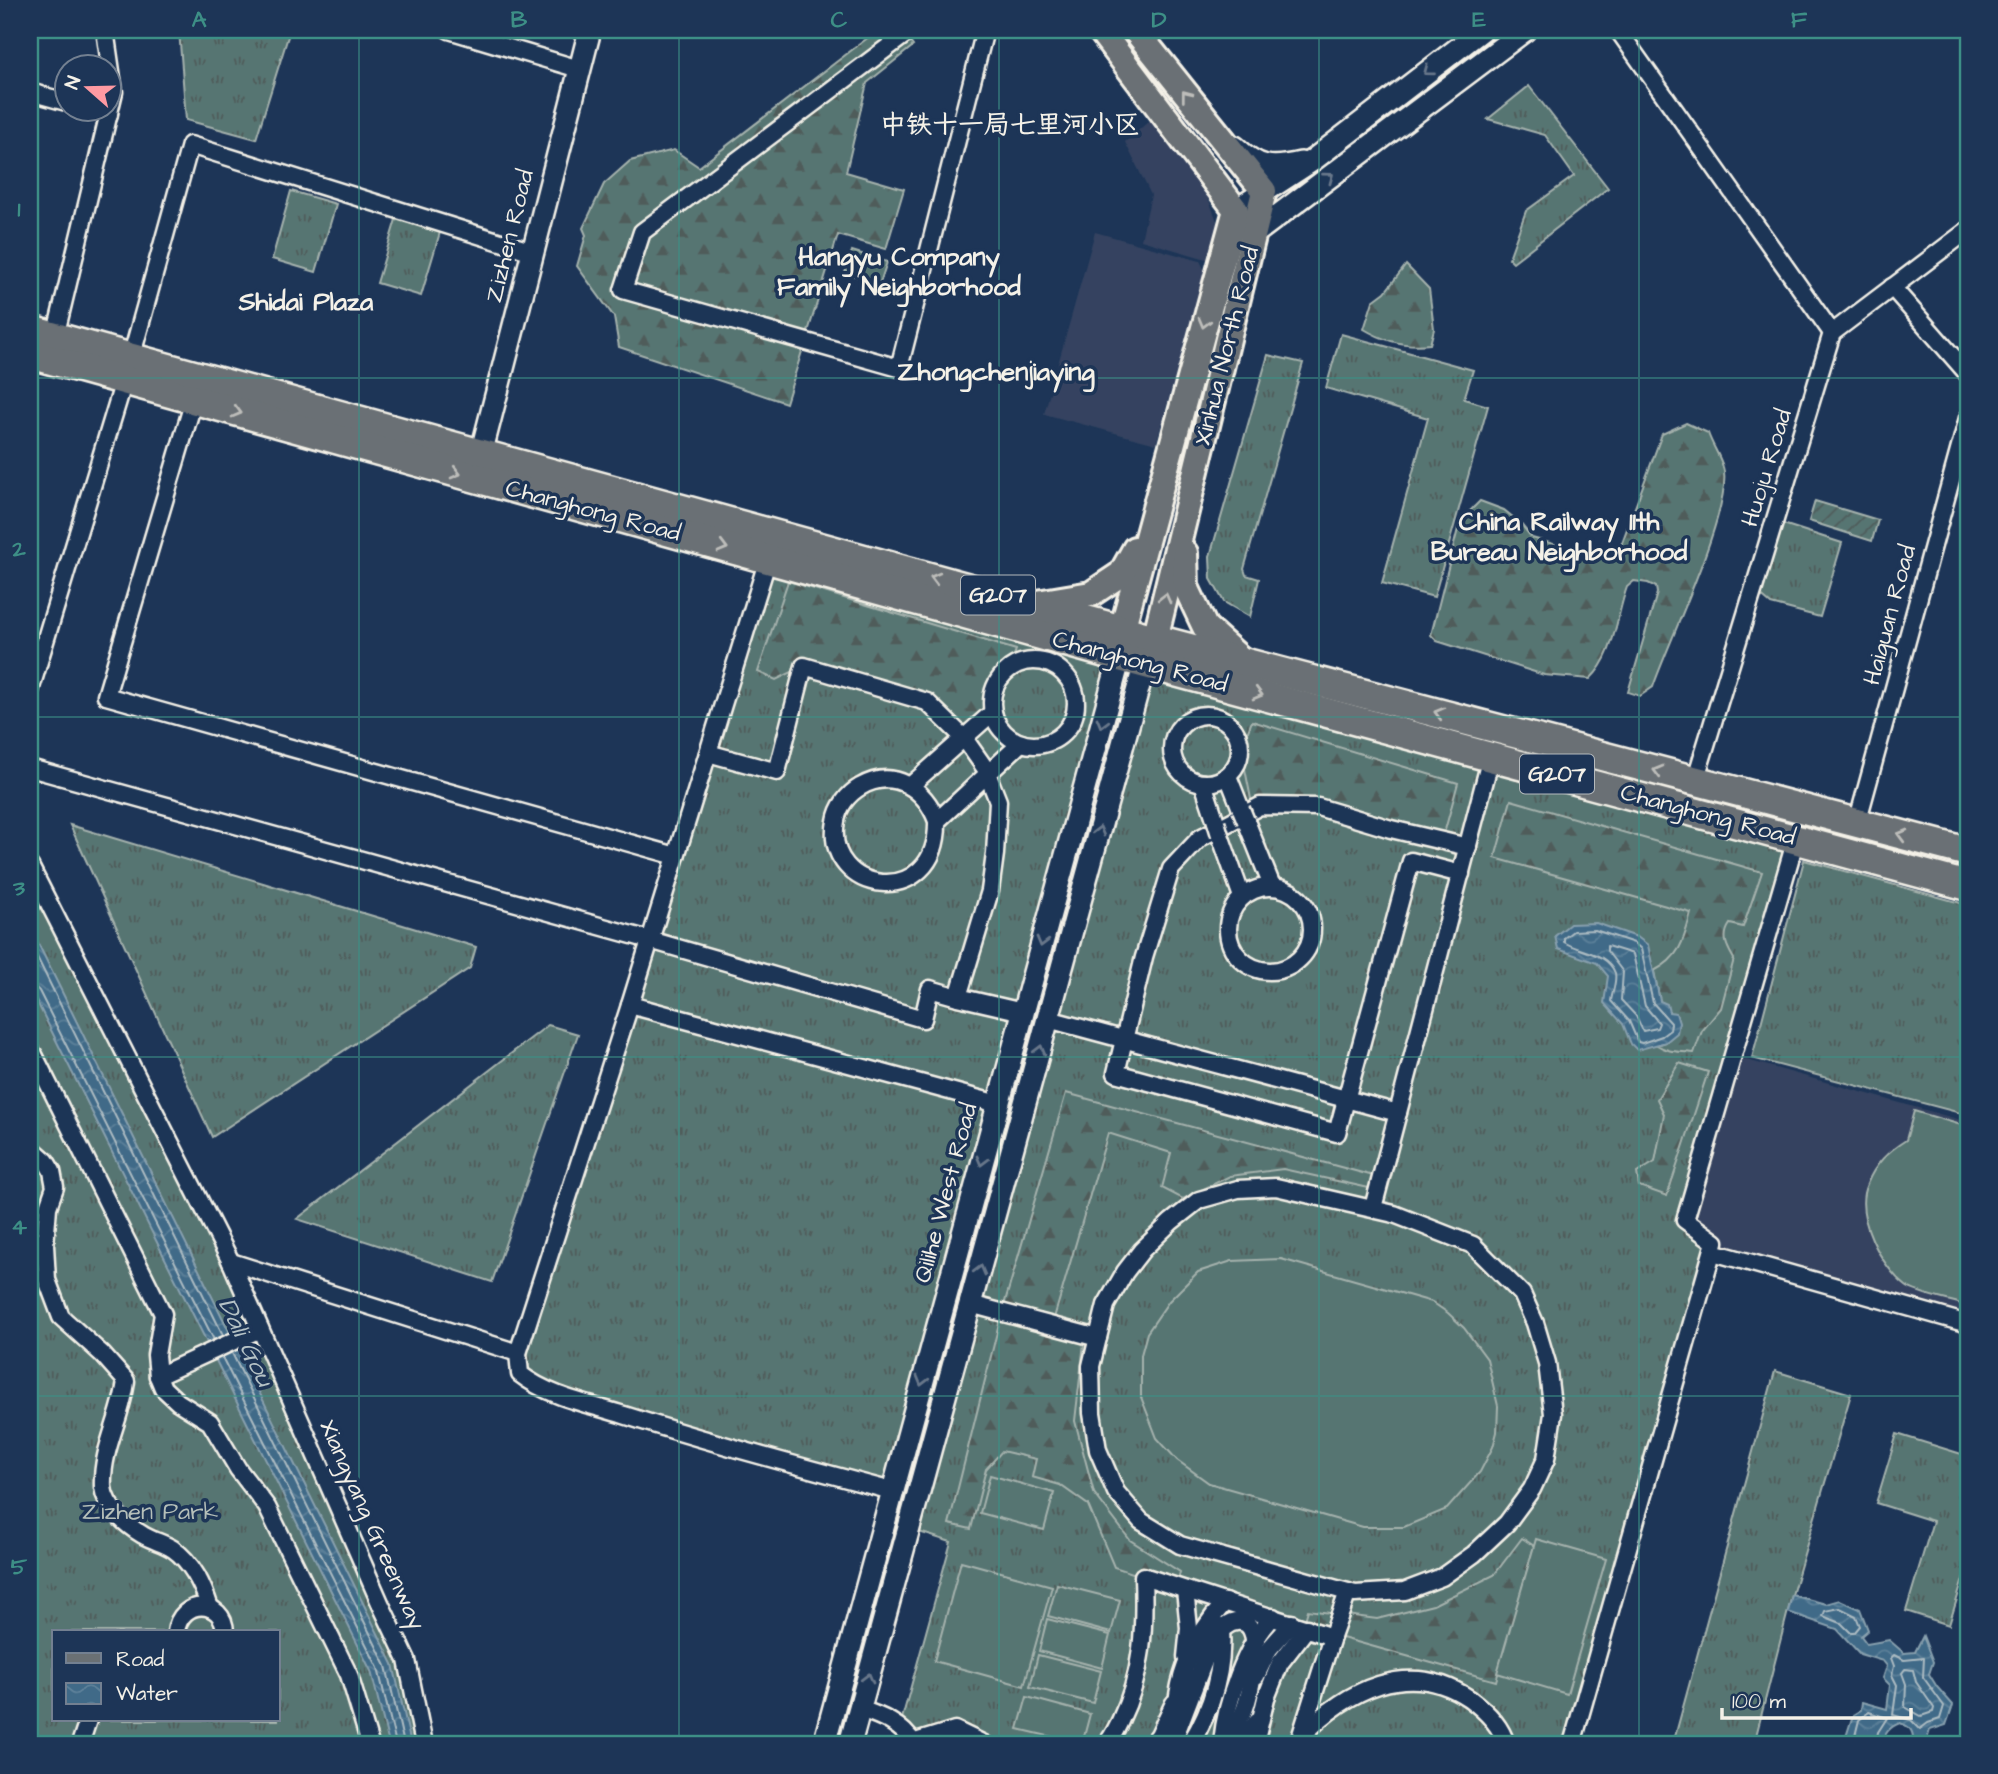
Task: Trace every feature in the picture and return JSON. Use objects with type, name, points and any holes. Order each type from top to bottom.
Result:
[{"type":"highway","name":"Changhong Road","points":[[42,333],[194,400],[768,559],[1136,647],[1491,757],[1968,886]]},
{"type":"highway","name":"Changhong Road","points":[[30,354],[127,369],[481,454],[1031,604],[1136,647],[1245,663],[1968,852]]},
{"type":"main road","points":[[1100,30],[1236,209]]},
{"type":"main road","points":[[1135,30],[1264,191],[1255,233]]},
{"type":"main road","points":[[1209,174],[1225,211],[1216,277]]},
{"type":"main road","name":"Xinhua North Road","points":[[1136,647],[1152,517],[1236,209]]},
{"type":"main road","name":"Xinhua North Road","points":[[1136,647],[1183,526],[1255,233]]},
{"type":"main road","points":[[1031,604],[1091,594],[1121,574],[1152,517]]},
{"type":"main road","points":[[1183,526],[1186,587],[1205,627],[1245,663]]},
{"type":"street","points":[[105,30],[108,52]]},
{"type":"street","points":[[449,30],[579,69]]},
{"type":"street","name":"Zizhen Road","points":[[481,454],[590,30]]},
{"type":"street","points":[[911,30],[642,232],[623,290],[899,368],[985,30]]},
{"type":"street","name":"Xinhua North Road","points":[[1236,209],[1313,160],[1482,30]]},
{"type":"street","name":"Xinhua North Road","points":[[1255,233],[1525,30]]},
{"type":"street","points":[[1618,30],[1832,333],[1968,230]]},
{"type":"street","points":[[30,92],[52,98]]},
{"type":"street","points":[[1204,119],[1248,159],[1275,169],[1313,160]]},
{"type":"street","points":[[42,333],[106,122]]},
{"type":"street","points":[[30,691],[127,369],[190,145],[533,252]]},
{"type":"street","points":[[1242,285],[1267,236],[1291,206]]},
{"type":"street","points":[[1236,209],[1255,233]]},
{"type":"street","points":[[1892,287],[1968,374]]},
{"type":"street","name":"Huoju Road","points":[[1695,781],[1832,333]]},
{"type":"street","points":[[194,400],[106,696],[676,856]]},
{"type":"street","name":"Haiguan Road","points":[[1857,823],[1968,418]]},
{"type":"street","points":[[768,559],[519,1353],[520,1374],[534,1385],[559,1395],[685,1435],[892,1491]]},
{"type":"street","points":[[850,1744],[1048,1018],[1136,647]]},
{"type":"street","name":"Qilihe West Road","points":[[824,1744],[1023,1012],[1136,647]]},
{"type":"street","points":[[1042,662],[1052,666],[1068,679],[1076,705],[1070,725],[1052,741],[1038,745],[1021,743],[1003,732],[993,712],[994,691],[1009,670],[1020,664],[1042,662]]},
{"type":"street","points":[[708,753],[777,772],[804,666],[927,702],[964,738],[988,774],[999,801],[990,891],[958,997]]},
{"type":"street","points":[[910,786],[993,712]]},
{"type":"street","points":[[1211,714],[1229,723],[1235,730],[1239,739],[1239,759],[1228,776],[1203,783],[1193,781],[1178,769],[1171,750],[1177,731],[1191,718],[1211,714]]},
{"type":"street","points":[[936,821],[1021,743]]},
{"type":"street","points":[[1373,1208],[1491,757]]},
{"type":"street","points":[[30,768],[650,940],[923,1019],[930,989],[1023,1012]]},
{"type":"street","points":[[1228,776],[1272,886]]},
{"type":"street","points":[[893,780],[910,786],[927,801],[936,821],[937,838],[933,853],[925,866],[902,881],[886,884],[869,881],[848,868],[836,845],[834,830],[843,803],[851,793],[868,783],[893,780]]},
{"type":"street","points":[[1203,783],[1242,897]]},
{"type":"street","points":[[1461,874],[1410,861],[1337,1133],[1116,1073],[1144,957],[1171,869],[1200,838],[1260,806],[1318,807],[1391,829],[1468,846]]},
{"type":"street","points":[[1572,1744],[1713,1252],[1715,1242],[1685,1220],[1797,839]]},
{"type":"street","name":"Xiangyang Greenway","points":[[30,866],[231,1262],[257,1331],[407,1660],[424,1744]]},
{"type":"street","points":[[1272,886],[1283,888],[1302,900],[1312,919],[1313,931],[1311,941],[1299,960],[1279,970],[1257,969],[1239,957],[1233,948],[1228,927],[1230,916],[1242,897],[1261,887],[1272,886]]},
{"type":"street","points":[[630,1005],[998,1104]]},
{"type":"street","points":[[1048,1018],[1398,1113]]},
{"type":"street","points":[[30,1050],[163,1314],[156,1354],[158,1376],[163,1388],[178,1402],[211,1423],[238,1469],[267,1507],[349,1675],[370,1744]]},
{"type":"street","points":[[30,1147],[46,1161],[52,1171],[55,1187],[48,1207],[45,1245],[47,1280],[61,1317],[102,1354],[126,1381],[124,1398],[108,1443],[103,1489],[114,1512],[141,1534],[174,1550],[201,1580],[210,1608]]},
{"type":"street","points":[[1276,1187],[1373,1208],[1474,1245],[1521,1294],[1538,1333],[1548,1363],[1553,1414],[1546,1459],[1532,1489],[1507,1523],[1474,1554],[1442,1577],[1405,1591],[1355,1594],[1180,1545],[1141,1521],[1116,1492],[1098,1450],[1091,1413],[1091,1366],[1106,1305],[1125,1272],[1142,1250],[1199,1200],[1238,1189],[1276,1187]]},
{"type":"street","points":[[1713,1252],[1968,1324]]},
{"type":"street","points":[[231,1262],[519,1353]]},
{"type":"street","points":[[970,1304],[1098,1338]]},
{"type":"street","points":[[158,1376],[257,1331]]},
{"type":"street","points":[[1106,1744],[1132,1697],[1142,1658],[1145,1620],[1143,1576],[1220,1604],[1332,1637]]},
{"type":"street","points":[[1193,1592],[1201,1635],[1192,1710],[1195,1741]]},
{"type":"street","points":[[1152,1744],[1159,1735],[1178,1693],[1186,1659],[1193,1592]]},
{"type":"street","points":[[1300,1741],[1348,1592]]},
{"type":"street","points":[[1195,1741],[1217,1683],[1221,1655],[1220,1604]]},
{"type":"street","points":[[1182,1676],[1201,1635],[1220,1604]]},
{"type":"street","points":[[176,1630],[186,1611],[202,1606],[210,1608],[222,1618],[225,1630]]},
{"type":"street","points":[[1229,1744],[1244,1712],[1267,1619]]},
{"type":"street","points":[[1177,1740],[1212,1643],[1221,1630],[1236,1622],[1247,1623],[1271,1662],[1255,1744]]},
{"type":"street","points":[[1229,1744],[1231,1697],[1262,1646],[1300,1626]]},
{"type":"street","points":[[1229,1744],[1264,1706],[1280,1663],[1300,1626]]},
{"type":"street","points":[[1300,1741],[1331,1709],[1355,1694],[1387,1681],[1422,1679],[1455,1689],[1483,1709],[1504,1737],[1506,1744]]},
{"type":"street","points":[[1177,1740],[1178,1693]]},
{"type":"street","points":[[860,1709],[886,1717],[909,1736],[912,1743],[955,1730],[984,1744]]},
{"type":"street","points":[[80,1744],[87,1722]]},
{"type":"shaded area","points":[[1157,114],[1200,177],[1217,221],[1213,261],[1141,240],[1151,195],[1125,142]]},
{"type":"shaded area","points":[[1095,232],[1200,261],[1205,271],[1156,444],[1044,414]]},
{"type":"shaded area","points":[[1733,1056],[1968,1122],[1968,1324],[1713,1252],[1685,1220]]},
{"type":"green space","points":[[179,30],[290,30],[256,139],[186,120]]},
{"type":"green space","points":[[878,30],[901,30],[913,46],[867,83],[846,172],[904,189],[886,249],[838,235],[786,403],[619,347],[614,317],[577,266],[586,235],[583,228],[604,184],[630,161],[674,150],[699,167]]},
{"type":"green space","points":[[1529,86],[1608,188],[1513,262],[1509,258],[1526,211],[1574,176],[1545,135],[1488,119]]},
{"type":"green space","points":[[291,191],[336,204],[316,272],[272,259]]},
{"type":"green space","points":[[397,216],[441,229],[421,296],[377,283]]},
{"type":"green space","points":[[852,251],[887,262],[880,283],[845,273]]},
{"type":"green space","points":[[1406,265],[1429,289],[1434,329],[1430,344],[1396,342],[1364,329],[1373,301],[1385,292]]},
{"type":"green space","points":[[1341,334],[1473,370],[1464,399],[1488,406],[1434,597],[1382,583],[1428,418],[1326,388]]},
{"type":"green space","points":[[1268,355],[1303,363],[1244,569],[1246,575],[1259,579],[1250,617],[1224,602],[1211,579],[1210,556]]},
{"type":"green space","points":[[1686,423],[1708,433],[1723,467],[1724,485],[1710,542],[1653,687],[1640,696],[1628,692],[1657,593],[1656,587],[1648,583],[1634,581],[1627,587],[1610,647],[1605,659],[1590,679],[1544,675],[1437,641],[1431,635],[1460,521],[1480,501],[1504,510],[1520,523],[1532,538],[1582,552],[1620,548],[1662,434]]},
{"type":"green space","points":[[1815,501],[1878,520],[1872,541],[1809,521]]},
{"type":"green space","points":[[1780,523],[1842,543],[1820,617],[1771,604],[1759,594]]},
{"type":"green space","points":[[768,559],[1120,657],[892,1491],[534,1385],[518,1353]]},
{"type":"green space","points":[[788,581],[1016,650],[1009,669],[995,690],[993,712],[964,738],[927,702],[804,666],[776,680],[758,672]]},
{"type":"green space","points":[[1145,663],[1796,839],[1685,1220],[1715,1242],[1566,1744],[895,1744],[951,1542],[903,1527]]},
{"type":"green space","points":[[1252,721],[1458,783],[1442,841],[1318,807],[1253,809],[1241,749]]},
{"type":"green space","points":[[1511,800],[1762,872],[1743,927],[1730,924],[1727,929],[1726,942],[1734,959],[1721,1008],[1702,1031],[1694,1053],[1670,1051],[1657,1045],[1666,1042],[1669,1012],[1660,1001],[1654,971],[1670,960],[1680,947],[1691,913],[1495,858]]},
{"type":"green space","points":[[70,825],[476,947],[470,968],[212,1137]]},
{"type":"green space","points":[[1804,860],[1968,905],[1968,1115],[1752,1058]]},
{"type":"green space","name":"Zizhen Park","points":[[30,866],[231,1262],[407,1660],[424,1744],[30,1744]]},
{"type":"green space","points":[[548,1025],[578,1034],[492,1282],[297,1219]]},
{"type":"green space","points":[[1679,1063],[1708,1072],[1667,1196],[1639,1186],[1637,1173],[1655,1162],[1664,1114],[1657,1099]]},
{"type":"green space","points":[[1066,1093],[1381,1178],[1378,1190],[1283,1169],[1230,1176],[1183,1199],[1162,1188],[1171,1153],[1108,1133],[1052,1325],[1085,1334],[1075,1421],[1094,1493],[1130,1540],[1180,1572],[1176,1587],[1114,1567],[1088,1505],[1060,1485],[1032,1477],[1036,1459],[1002,1451],[986,1469],[971,1529],[949,1524],[1002,1312]]},
{"type":"green space","points":[[1914,1111],[1968,1127],[1968,1306],[1926,1295],[1906,1286],[1879,1254],[1867,1225],[1864,1196],[1867,1184],[1883,1159],[1906,1140]]},
{"type":"green space","points":[[1281,1259],[1432,1302],[1464,1328],[1487,1359],[1498,1406],[1497,1432],[1493,1447],[1480,1472],[1447,1509],[1404,1527],[1363,1527],[1209,1483],[1177,1460],[1157,1438],[1141,1397],[1141,1355],[1147,1333],[1169,1301],[1198,1272],[1232,1261]]},
{"type":"green space","points":[[1775,1371],[1851,1394],[1792,1595],[1754,1744],[1673,1744]]},
{"type":"green space","points":[[1897,1434],[1968,1456],[1968,1563],[1949,1625],[1906,1611],[1933,1521],[1876,1503]]},
{"type":"green space","points":[[990,1475],[1054,1493],[1044,1530],[980,1513]]},
{"type":"green space","points":[[1522,1538],[1534,1546],[1496,1681],[1303,1627],[1308,1610],[1377,1619],[1433,1605],[1494,1575]]},
{"type":"green space","points":[[1536,1539],[1606,1559],[1567,1694],[1497,1673]]},
{"type":"green space","points":[[961,1561],[1052,1586],[1024,1686],[934,1661]]},
{"type":"green space","points":[[1057,1584],[1120,1600],[1111,1633],[1048,1616]]},
{"type":"green space","points":[[1047,1619],[1110,1635],[1102,1668],[1039,1651]]},
{"type":"green space","points":[[1038,1655],[1101,1671],[1093,1703],[1030,1687]]},
{"type":"green space","points":[[1027,1697],[1090,1714],[1082,1744],[1018,1729]]},
{"type":"water","points":[[1596,923],[1637,937],[1648,945],[1660,1001],[1667,1004],[1669,1012],[1676,1013],[1679,1023],[1677,1033],[1666,1042],[1637,1050],[1631,1044],[1623,1024],[1604,1003],[1608,976],[1597,963],[1558,949],[1555,936],[1570,924]]},
{"type":"water","points":[[30,927],[393,1664],[411,1744],[389,1744],[371,1671],[30,988]]},
{"type":"water","points":[[1792,1595],[1826,1604],[1840,1600],[1860,1609],[1868,1630],[1861,1636],[1867,1644],[1889,1640],[1904,1653],[1915,1652],[1923,1636],[1933,1662],[1929,1674],[1953,1705],[1946,1725],[1930,1730],[1926,1743],[1913,1739],[1910,1729],[1900,1723],[1888,1731],[1882,1744],[1847,1744],[1845,1740],[1853,1715],[1861,1710],[1862,1702],[1887,1709],[1890,1685],[1883,1678],[1887,1666],[1883,1661],[1860,1654],[1837,1629],[1788,1612]]},
{"type":"district","name":"中铁十一局七里河小区","points":[[1010,125]]},
{"type":"district","name":"Hangyu Company Family Neighborhood","points":[[899,272]]},
{"type":"district","name":"Shidai Plaza","points":[[306,302]]},
{"type":"district","name":"Zhongchenjiaying","points":[[996,372]]},
{"type":"district","name":"China Railway 11th Bureau Neighborhood","points":[[1559,537]]},
{"type":"water label","name":"Dali Gou","points":[[246,1342]]}]
